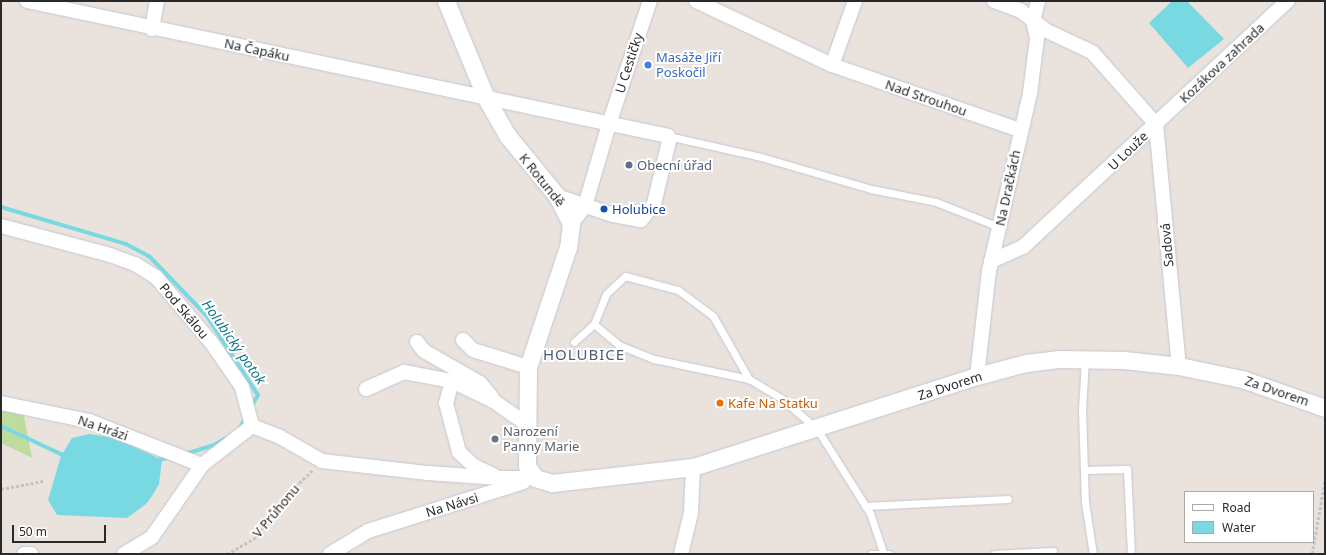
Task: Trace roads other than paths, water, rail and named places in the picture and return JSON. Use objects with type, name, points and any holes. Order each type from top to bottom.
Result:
[{"type":"street","name":"Na Čapáku","points":[[28,1],[668,136]]},
{"type":"street","points":[[152,28],[157,1]]},
{"type":"street","name":"K Rotundě","points":[[446,1],[486,98],[507,136],[557,196],[571,224]]},
{"type":"street","name":"U Cestičky","points":[[585,206],[609,124],[650,1]]},
{"type":"street","name":"Nad Strouhou","points":[[696,1],[832,66],[1020,130]]},
{"type":"street","points":[[832,66],[855,1]]},
{"type":"street","points":[[994,1],[1021,11],[1033,21]]},
{"type":"street","name":"Na Dračkách","points":[[977,376],[992,261],[1020,130],[1030,93],[1037,38],[1033,21],[1038,1]]},
{"type":"street","name":"Kozákova zahrada","points":[[1156,124],[1288,1]]},
{"type":"street","name":"U Louže","points":[[992,261],[1024,246],[1156,124],[1092,52],[1045,30],[1033,21]]},
{"type":"street","name":"Sadová","points":[[1156,124],[1179,366]]},
{"type":"street","points":[[557,196],[613,215],[641,220],[654,204],[669,141],[668,136]]},
{"type":"street","points":[[535,478],[527,466],[528,367],[568,247],[571,224],[585,206]]},
{"type":"street","name":"Pod Skálou","points":[[1,226],[116,257],[135,264],[156,277],[211,342],[242,387],[252,426]]},
{"type":"street","points":[[463,340],[473,350],[528,367]]},
{"type":"street","points":[[417,342],[424,351],[480,383],[495,402]]},
{"type":"street","name":"Za Dvorem","points":[[693,467],[817,429],[977,376],[1026,362],[1060,358],[1124,360],[1179,366],[1242,379],[1325,408]]},
{"type":"street","points":[[366,389],[404,372],[452,381],[495,402],[528,425]]},
{"type":"street","name":"Na Návsi","points":[[452,381],[446,403],[459,452],[474,466],[499,478]]},
{"type":"street","name":"Na Hrázi","points":[[1,403],[89,422],[202,465]]},
{"type":"street","points":[[124,554],[152,537],[202,465],[252,426]]},
{"type":"street","name":"Na Návsi","points":[[252,426],[280,437],[322,462],[428,473],[499,478],[535,478],[552,483],[693,467]]},
{"type":"street","points":[[681,554],[691,513],[693,467]]},
{"type":"street","name":"Na Návsi","points":[[330,554],[368,531],[535,478]]},
{"type":"street","points":[[24,554],[31,554]]},
{"type":"lane","points":[[668,136],[761,158],[870,189],[936,202],[999,227]]},
{"type":"lane","points":[[574,342],[594,324],[606,294],[625,276],[678,290],[713,316],[750,379]]},
{"type":"lane","points":[[594,324],[619,345],[654,359],[750,379],[782,399],[817,429],[865,506],[886,553],[871,554]]},
{"type":"lane","points":[[1085,359],[1082,409],[1085,502],[1093,554]]},
{"type":"lane","points":[[1084,470],[1127,468],[1131,554]]},
{"type":"lane","points":[[865,506],[1008,499]]},
{"type":"lane","points":[[994,554],[1053,552]]},
{"type":"water","points":[[1172,1],[1187,1],[1224,39],[1188,68],[1149,23]]},
{"type":"water","points":[[89,434],[117,438],[162,460],[159,484],[152,496],[146,504],[127,518],[57,515],[48,500],[61,456],[72,438]]},
{"type":"waterway","name":"Holubický potok","points":[[1,207],[126,244],[149,256],[206,315],[258,395],[251,407]]},
{"type":"waterway","name":"Holubický potok","points":[[239,430],[246,416]]},
{"type":"waterway","name":"Holubický potok","points":[[1,426],[65,456]]},
{"type":"waterway","name":"Holubický potok","points":[[185,454],[214,445],[226,438]]},
{"type":"waterway","name":"Holubický potok","points":[[158,460],[172,457]]},
{"type":"place","name":"Masáže Jiří Poskočil","points":[[648,65]]},
{"type":"place","name":"Obecní úřad","points":[[629,165]]},
{"type":"place","name":"Holubice","points":[[604,209]]},
{"type":"place","name":"Kafe Na Statku","points":[[720,403]]},
{"type":"place","name":"Narození Panny Marie","points":[[495,439]]},
{"type":"district","name":"HOLUBICE","points":[[584,355]]}]
